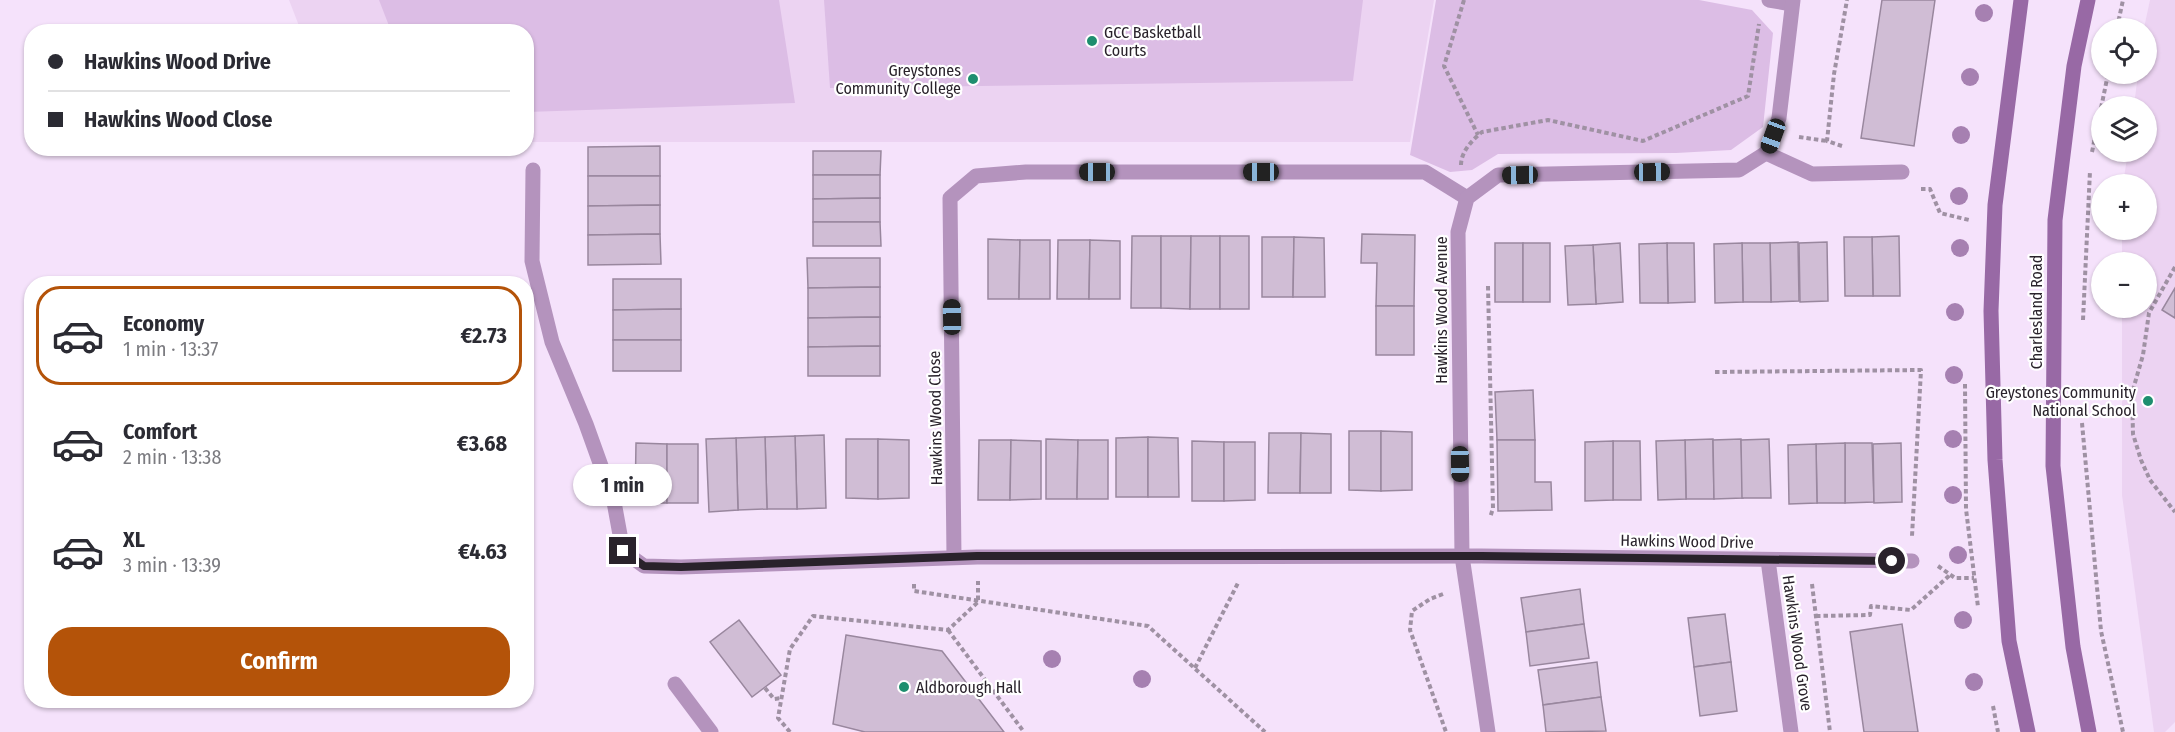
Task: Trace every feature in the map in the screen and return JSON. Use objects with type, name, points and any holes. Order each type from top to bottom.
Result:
[{"type":"main road","points":[[2021,0],[1995,205],[1991,311],[1995,460],[2009,641],[2028,732]]},
{"type":"main road","name":"Charlesland Road","points":[[2088,0],[2074,66],[2055,220],[2053,466],[2073,647],[2089,732]]},
{"type":"street","points":[[1467,198],[1498,175],[1739,170],[1766,153],[1779,118],[1792,2],[1769,0]]},
{"type":"street","points":[[1766,153],[1812,174],[1902,172]]},
{"type":"street","points":[[533,170],[532,261],[552,342],[586,424],[614,502],[623,551],[644,566],[681,567],[954,557],[1462,556]]},
{"type":"street","name":"Hawkins Wood Close","points":[[954,557],[950,198],[976,176],[1026,172],[1425,172],[1467,198]]},
{"type":"street","name":"Hawkins Wood Avenue","points":[[1467,198],[1458,232],[1462,556],[1488,732]]},
{"type":"street","name":"Hawkins Wood Drive","points":[[1462,556],[1912,561]]},
{"type":"street","name":"Hawkins Wood Grove","points":[[1768,560],[1791,732]]},
{"type":"street","points":[[675,684],[711,732]]},
{"type":"path","points":[[1464,0],[1444,66],[1478,136]]},
{"type":"path","points":[[1827,141],[1834,74],[1847,0]]},
{"type":"path","points":[[2119,18],[2122,0]]},
{"type":"path","points":[[1450,188],[1460,174],[1461,158],[1482,132],[1548,120],[1643,141],[1748,96],[1760,21]]},
{"type":"path","points":[[2083,326],[2090,162],[2106,84]]},
{"type":"path","points":[[1783,162],[1797,136],[1851,148],[1855,173]]},
{"type":"path","points":[[1902,172],[1916,188],[1930,189],[1940,213],[1978,222]]},
{"type":"path","points":[[2175,267],[2149,313],[2143,355],[2132,393],[2133,434],[2141,460],[2150,480],[2175,512]]},
{"type":"path","points":[[1481,556],[1493,508],[1487,278]]},
{"type":"path","points":[[1715,372],[1921,370],[1912,561]]},
{"type":"path","points":[[2082,420],[2101,632],[2123,732]]},
{"type":"path","points":[[1443,556],[1443,594]]},
{"type":"path","points":[[1195,668],[1252,557]]},
{"type":"path","points":[[913,559],[914,591],[1149,626],[1265,732]]},
{"type":"path","points":[[1809,559],[1830,732]]},
{"type":"path","points":[[1935,559],[1940,569],[1955,578],[1974,578]]},
{"type":"path","points":[[1816,616],[1870,615],[1871,606],[1911,610],[1950,575]]},
{"type":"path","points":[[1446,732],[1410,630],[1412,611],[1430,599],[1466,584]]},
{"type":"path","points":[[948,630],[978,602]]},
{"type":"path","points":[[790,732],[778,718],[790,649],[813,616],[948,630],[1024,732]]},
{"type":"path","points":[[765,687],[774,699],[782,699]]},
{"type":"shaded area","name":"Greystones Community College","points":[[289,0],[1434,0],[1410,142],[534,142],[534,24],[298,24]]},
{"type":"shaded area","points":[[379,0],[779,0],[795,103],[534,112],[534,24],[388,24]]},
{"type":"shaded area","name":"GCC Basketball Courts","points":[[824,0],[1363,0],[1353,81],[830,88]]},
{"type":"shaded area","points":[[1436,0],[1699,0],[1752,10],[1773,33],[1763,127],[1731,150],[1676,153],[1498,154],[1472,170],[1450,172],[1410,155]]},
{"type":"shaded area","name":"Greystones Community National School","points":[[2150,0],[2175,0],[2175,722],[2165,732],[2154,732],[2122,495],[2122,318],[2157,318],[2157,252],[2122,252],[2122,240],[2157,240],[2157,174],[2125,174],[2126,162],[2157,162],[2157,96],[2135,96],[2137,84],[2157,84],[2157,18],[2146,18]]},
{"type":"building","points":[[1882,0],[1935,0],[1914,146],[1861,138]]},
{"type":"building","points":[[660,146],[660,176],[588,176],[588,147]]},
{"type":"building","points":[[813,151],[881,151],[880,175],[813,175]]},
{"type":"building","points":[[813,175],[880,175],[880,198],[813,199]]},
{"type":"building","points":[[588,176],[660,176],[660,205],[588,206]]},
{"type":"building","points":[[880,198],[880,222],[813,222],[813,199]]},
{"type":"building","points":[[660,205],[660,234],[588,235],[588,206]]},
{"type":"building","points":[[813,222],[880,222],[881,246],[813,246]]},
{"type":"building","points":[[660,234],[661,264],[588,265],[588,235]]},
{"type":"building","points":[[1362,234],[1415,235],[1414,306],[1376,306],[1377,263],[1361,263]]},
{"type":"building","points":[[1132,236],[1161,236],[1161,308],[1131,308]]},
{"type":"building","points":[[1161,236],[1191,236],[1190,309],[1161,308]]},
{"type":"building","points":[[1191,236],[1220,236],[1220,309],[1190,309]]},
{"type":"building","points":[[1220,236],[1249,236],[1249,309],[1220,309]]},
{"type":"building","points":[[1899,236],[1900,296],[1873,296],[1872,237]]},
{"type":"building","points":[[1262,237],[1294,237],[1293,297],[1262,297]]},
{"type":"building","points":[[1294,237],[1324,238],[1325,297],[1293,297]]},
{"type":"building","points":[[1844,237],[1872,237],[1873,296],[1845,296]]},
{"type":"building","points":[[988,239],[1020,240],[1019,299],[988,299]]},
{"type":"building","points":[[1020,240],[1050,240],[1050,299],[1019,299]]},
{"type":"building","points":[[1058,240],[1090,240],[1089,299],[1057,299]]},
{"type":"building","points":[[1090,240],[1120,241],[1120,299],[1089,299]]},
{"type":"building","points":[[1798,242],[1799,301],[1771,302],[1770,243]]},
{"type":"building","points":[[1827,242],[1828,301],[1800,302],[1799,243]]},
{"type":"building","points":[[1495,243],[1523,243],[1523,302],[1495,302]]},
{"type":"building","points":[[1523,243],[1550,243],[1550,302],[1523,302]]},
{"type":"building","points":[[1620,243],[1623,302],[1596,304],[1593,245]]},
{"type":"building","points":[[1667,243],[1694,243],[1695,302],[1668,303]]},
{"type":"building","points":[[1667,243],[1668,303],[1640,303],[1639,244]]},
{"type":"building","points":[[1742,243],[1770,243],[1771,302],[1743,302]]},
{"type":"building","points":[[1742,243],[1743,302],[1715,303],[1714,244]]},
{"type":"building","points":[[1593,245],[1596,304],[1568,305],[1565,246]]},
{"type":"building","points":[[807,258],[880,258],[880,287],[808,288]]},
{"type":"building","points":[[613,279],[681,279],[681,309],[613,310]]},
{"type":"building","points":[[880,287],[880,317],[808,318],[808,288]]},
{"type":"building","points":[[2175,288],[2175,318],[2162,310]]},
{"type":"building","points":[[1376,306],[1414,306],[1414,355],[1376,355]]},
{"type":"building","points":[[681,309],[681,340],[613,340],[613,310]]},
{"type":"building","points":[[880,317],[880,346],[808,347],[808,318]]},
{"type":"building","points":[[613,340],[681,340],[681,371],[613,371]]},
{"type":"building","points":[[880,346],[880,376],[808,376],[808,347]]},
{"type":"building","points":[[1533,390],[1535,440],[1497,440],[1495,392]]},
{"type":"building","points":[[1349,431],[1381,431],[1381,491],[1349,490]]},
{"type":"building","points":[[1381,431],[1412,432],[1412,490],[1381,491]]},
{"type":"building","points":[[1269,433],[1301,433],[1300,493],[1268,493]]},
{"type":"building","points":[[1301,433],[1331,434],[1331,493],[1300,493]]},
{"type":"building","points":[[824,435],[826,508],[797,509],[795,436]]},
{"type":"building","points":[[795,436],[797,509],[767,509],[765,437]]},
{"type":"building","points":[[765,437],[767,509],[738,510],[736,438]]},
{"type":"building","points":[[1148,437],[1148,497],[1116,497],[1116,438]]},
{"type":"building","points":[[1148,437],[1178,438],[1179,497],[1148,497]]},
{"type":"building","points":[[736,438],[738,510],[709,512],[706,439]]},
{"type":"building","points":[[846,439],[878,439],[878,499],[846,498]]},
{"type":"building","points":[[878,439],[909,440],[909,498],[878,499]]},
{"type":"building","points":[[1046,439],[1078,440],[1077,499],[1046,499]]},
{"type":"building","points":[[1713,439],[1714,499],[1686,499],[1685,440]]},
{"type":"building","points":[[1741,439],[1743,498],[1714,499],[1713,440]]},
{"type":"building","points":[[1769,439],[1771,498],[1742,498],[1741,440]]},
{"type":"building","points":[[979,440],[1011,440],[1010,500],[978,500]]},
{"type":"building","points":[[1011,440],[1041,441],[1041,499],[1010,500]]},
{"type":"building","points":[[1078,440],[1108,440],[1108,499],[1077,499]]},
{"type":"building","points":[[1497,440],[1535,440],[1535,482],[1551,482],[1552,510],[1498,511]]},
{"type":"building","points":[[1685,440],[1686,499],[1658,500],[1656,441]]},
{"type":"building","points":[[1192,441],[1224,442],[1224,501],[1192,501]]},
{"type":"building","points":[[1613,441],[1640,441],[1641,500],[1613,500]]},
{"type":"building","points":[[1613,441],[1613,500],[1585,501],[1585,442]]},
{"type":"building","points":[[1224,442],[1255,442],[1255,500],[1224,501]]},
{"type":"building","points":[[636,443],[667,444],[667,503],[635,503]]},
{"type":"building","points":[[1845,443],[1872,443],[1874,502],[1845,503]]},
{"type":"building","points":[[1845,443],[1845,503],[1817,503],[1816,444]]},
{"type":"building","points":[[1901,443],[1902,502],[1874,503],[1873,444]]},
{"type":"building","points":[[667,444],[698,444],[698,503],[667,503]]},
{"type":"building","points":[[1816,444],[1817,503],[1789,504],[1788,445]]},
{"type":"building","points":[[1580,589],[1584,624],[1526,632],[1521,598]]},
{"type":"building","points":[[1725,614],[1731,662],[1694,667],[1688,618]]},
{"type":"building","points":[[739,620],[781,675],[752,697],[710,642]]},
{"type":"building","points":[[1584,624],[1589,658],[1530,666],[1526,632]]},
{"type":"building","points":[[1902,624],[1918,732],[1864,732],[1850,632]]},
{"type":"building","name":"Aldborough Hall","points":[[846,635],[942,651],[1004,732],[865,732],[833,724]]},
{"type":"building","points":[[1597,662],[1601,697],[1543,705],[1538,670]]},
{"type":"building","points":[[1731,662],[1737,711],[1700,716],[1694,667]]},
{"type":"building","points":[[1601,697],[1606,731],[1546,732],[1543,705]]},
{"type":"place","name":"GCC Basketball Courts","points":[[1092,41]]},
{"type":"place","name":"Greystones Community College","points":[[973,79]]},
{"type":"place","name":"Greystones Community National School","points":[[2148,401]]},
{"type":"place","name":"Aldborough Hall","points":[[904,687]]},
{"type":"route","points":[[623,551],[644,566],[681,567],[977,556],[1481,556],[1892,561]]}]
